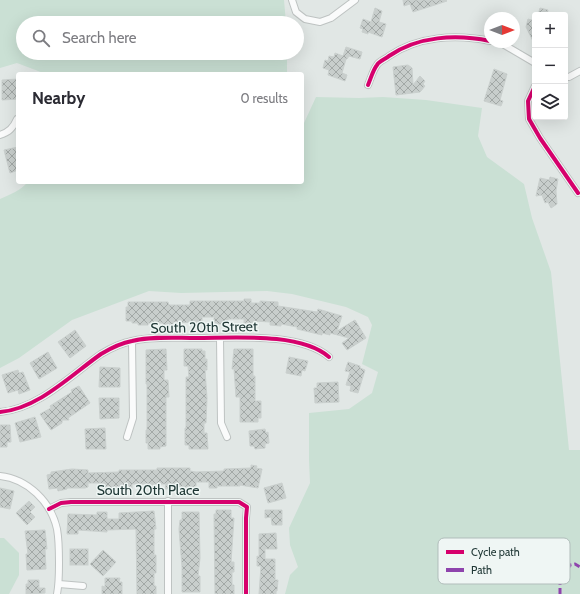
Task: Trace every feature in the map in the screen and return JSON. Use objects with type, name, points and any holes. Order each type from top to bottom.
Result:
[{"type":"street","points":[[292,0],[296,12],[301,16]]},
{"type":"street","points":[[304,18],[320,22],[331,18],[355,0]]},
{"type":"street","points":[[368,85],[377,64],[395,52],[418,42],[447,38],[473,38],[484,40]]},
{"type":"street","points":[[510,48],[532,61]]},
{"type":"street","points":[[568,77],[580,71]]},
{"type":"street","points":[[532,92],[528,101],[529,119],[540,138],[578,193]]},
{"type":"street","points":[[0,135],[6,133],[14,127],[16,122]]},
{"type":"street","name":"South 20th Street","points":[[0,412],[23,407],[37,400],[101,354],[112,348],[132,341],[155,338],[268,338],[279,339],[315,348],[322,351],[329,357]]},
{"type":"street","points":[[220,338],[221,422],[227,438]]},
{"type":"street","points":[[127,437],[132,426],[133,418],[132,341]]},
{"type":"street","points":[[0,476],[13,478],[26,485],[38,495],[49,509],[55,522],[58,538],[57,594]]},
{"type":"street","points":[[168,501],[168,594]]},
{"type":"street","name":"South 20th Place","points":[[49,509],[61,503],[68,502],[239,502],[247,507],[246,594]]},
{"type":"street","points":[[58,584],[83,586]]},
{"type":"green space","points":[[0,0],[284,0],[285,16],[16,16],[16,60],[287,60],[287,72],[41,72],[17,63],[0,68]]},
{"type":"green space","points":[[316,97],[383,97],[426,100],[482,108],[478,136],[487,157],[524,184],[532,218],[551,272],[569,450],[580,450],[580,594],[285,594],[290,575],[298,567],[290,545],[289,528],[310,483],[309,413],[349,409],[372,393],[378,372],[362,364],[372,325],[368,317],[346,307],[292,294],[267,291],[181,293],[149,291],[72,320],[19,358],[0,368],[0,199],[19,190],[26,184],[304,184],[304,123]]},
{"type":"green space","points":[[0,538],[4,538],[19,553],[19,575],[9,594],[0,594]]},
{"type":"building","points":[[403,0],[447,1],[413,12],[410,4],[404,6]]},
{"type":"building","points":[[375,8],[382,11],[379,22],[386,24],[382,37],[368,32],[368,34],[362,32],[363,29],[360,28],[363,19],[371,22]]},
{"type":"building","points":[[540,8],[548,10],[548,12],[539,12]]},
{"type":"building","points":[[528,19],[532,20],[532,39],[526,27]]},
{"type":"building","points":[[346,47],[362,52],[360,59],[349,56],[346,59],[342,73],[347,75],[345,81],[328,75],[329,70],[323,68],[325,60],[328,61],[329,56],[334,57],[335,53],[343,56]]},
{"type":"building","points":[[408,65],[412,68],[413,85],[420,76],[425,81],[423,84],[425,86],[420,92],[396,95],[393,67]]},
{"type":"building","points":[[494,69],[507,74],[500,100],[503,101],[501,106],[484,101]]},
{"type":"building","points":[[16,79],[16,99],[2,100],[2,80]]},
{"type":"building","points":[[16,147],[16,171],[10,173],[4,150]]},
{"type":"building","points":[[550,177],[558,179],[556,191],[557,204],[551,208],[548,202],[545,203],[542,195],[536,196],[540,178],[549,180]]},
{"type":"building","points":[[244,299],[251,299],[251,303],[260,303],[260,301],[278,302],[278,306],[317,312],[318,309],[342,316],[337,331],[355,320],[366,338],[347,350],[342,343],[349,338],[330,333],[330,335],[322,333],[322,335],[297,329],[297,327],[281,324],[281,326],[270,325],[270,322],[254,321],[254,323],[244,323],[244,319],[228,319],[228,324],[214,324],[214,317],[202,317],[202,323],[173,322],[173,325],[148,323],[148,325],[138,325],[138,323],[132,323],[132,321],[126,321],[126,307],[128,307],[128,302],[168,302],[169,305],[190,305],[190,301],[244,301]]},
{"type":"building","points":[[75,330],[86,346],[70,358],[58,342]]},
{"type":"building","points":[[166,349],[167,370],[164,370],[164,380],[168,380],[169,397],[166,397],[166,446],[160,447],[160,449],[148,449],[148,443],[146,443],[146,350]]},
{"type":"building","points":[[184,349],[202,349],[202,351],[205,351],[205,359],[207,359],[207,370],[205,370],[207,398],[206,423],[204,423],[204,433],[207,433],[208,449],[189,449],[189,445],[185,445],[186,377],[189,377],[188,366],[184,366]]},
{"type":"building","points":[[234,349],[253,349],[255,401],[261,401],[261,418],[258,418],[258,422],[240,422],[240,397],[236,397],[234,369],[232,369]]},
{"type":"building","points":[[48,352],[57,368],[39,379],[30,363]]},
{"type":"building","points":[[289,357],[308,361],[305,371],[302,370],[301,376],[286,373]]},
{"type":"building","points":[[348,362],[360,366],[360,368],[365,370],[358,393],[350,391],[351,386],[346,385],[350,372],[345,371]]},
{"type":"building","points":[[100,367],[120,368],[120,387],[99,387]]},
{"type":"building","points":[[18,370],[19,373],[23,372],[30,390],[19,394],[18,390],[8,393],[2,375]]},
{"type":"building","points":[[338,382],[339,402],[315,403],[314,388],[317,388],[317,383]]},
{"type":"building","points":[[79,386],[90,403],[68,418],[69,420],[62,420],[62,423],[51,430],[40,414],[51,408],[50,406],[72,392],[71,390]]},
{"type":"building","points":[[99,398],[119,398],[119,418],[100,419]]},
{"type":"building","points":[[35,417],[41,437],[20,442],[15,423]]},
{"type":"building","points":[[0,425],[10,425],[11,442],[7,442],[7,447],[0,447]]},
{"type":"building","points":[[105,428],[106,449],[86,449],[85,429]]},
{"type":"building","points":[[265,429],[266,433],[268,432],[269,443],[265,444],[265,448],[255,449],[254,446],[250,446],[249,431]]},
{"type":"building","points":[[251,465],[262,469],[258,488],[240,485],[217,486],[217,488],[209,488],[209,482],[196,482],[196,487],[175,487],[175,489],[165,489],[166,484],[154,484],[154,487],[145,487],[145,484],[132,484],[132,489],[101,489],[100,483],[88,483],[88,487],[85,488],[67,488],[58,491],[57,488],[49,489],[47,475],[51,474],[51,472],[72,469],[88,470],[88,473],[119,472],[119,470],[157,470],[157,468],[190,468],[190,471],[196,472],[251,468]]},
{"type":"building","points":[[282,483],[286,498],[268,503],[264,488]]},
{"type":"building","points":[[0,488],[14,491],[10,509],[0,507]]},
{"type":"building","points":[[29,501],[35,507],[30,512],[35,517],[27,525],[16,513]]},
{"type":"building","points":[[216,510],[231,510],[231,518],[234,518],[231,562],[234,562],[232,585],[234,585],[234,594],[215,594],[214,514],[216,514]]},
{"type":"building","points":[[265,510],[282,510],[282,525],[272,525],[271,517],[265,518]]},
{"type":"building","points":[[154,511],[156,529],[154,529],[154,555],[156,555],[156,573],[154,573],[154,586],[156,586],[156,594],[137,594],[136,529],[107,530],[107,532],[78,530],[78,534],[67,534],[68,514],[97,515],[97,512],[107,512],[107,519],[119,519],[119,513]]},
{"type":"building","points":[[182,512],[199,512],[200,558],[198,576],[200,576],[200,592],[182,592],[179,529],[180,520],[182,520]]},
{"type":"building","points":[[45,530],[47,549],[45,549],[46,569],[27,570],[26,554],[28,554],[25,531]]},
{"type":"building","points":[[276,533],[277,549],[265,549],[265,559],[275,559],[275,580],[278,580],[277,591],[276,594],[259,594],[261,566],[257,566],[257,556],[259,557],[259,534]]},
{"type":"building","points":[[70,549],[88,549],[88,565],[70,565]]},
{"type":"building","points":[[103,550],[116,562],[103,576],[90,564]]},
{"type":"building","points":[[105,578],[120,578],[119,582],[122,582],[122,594],[102,594],[102,586],[105,587]]},
{"type":"building","points":[[28,580],[39,580],[39,588],[45,588],[45,593],[26,594],[26,584],[28,584]]},
{"type":"marked path","points":[[570,565],[575,564],[580,567]]},
{"type":"marked path","points":[[560,584],[560,594]]},
{"type":"cycle path","points":[[368,85],[374,69],[379,62],[400,49],[412,44],[438,38],[451,37],[484,40]]},
{"type":"cycle path","points":[[532,92],[528,101],[529,119],[540,138],[578,193]]},
{"type":"cycle path","points":[[0,412],[14,410],[28,405],[54,390],[101,354],[120,344],[140,339],[266,338],[301,343],[316,349],[329,357]]},
{"type":"cycle path","points":[[49,509],[61,503],[71,502],[239,502],[247,507],[246,594]]}]
